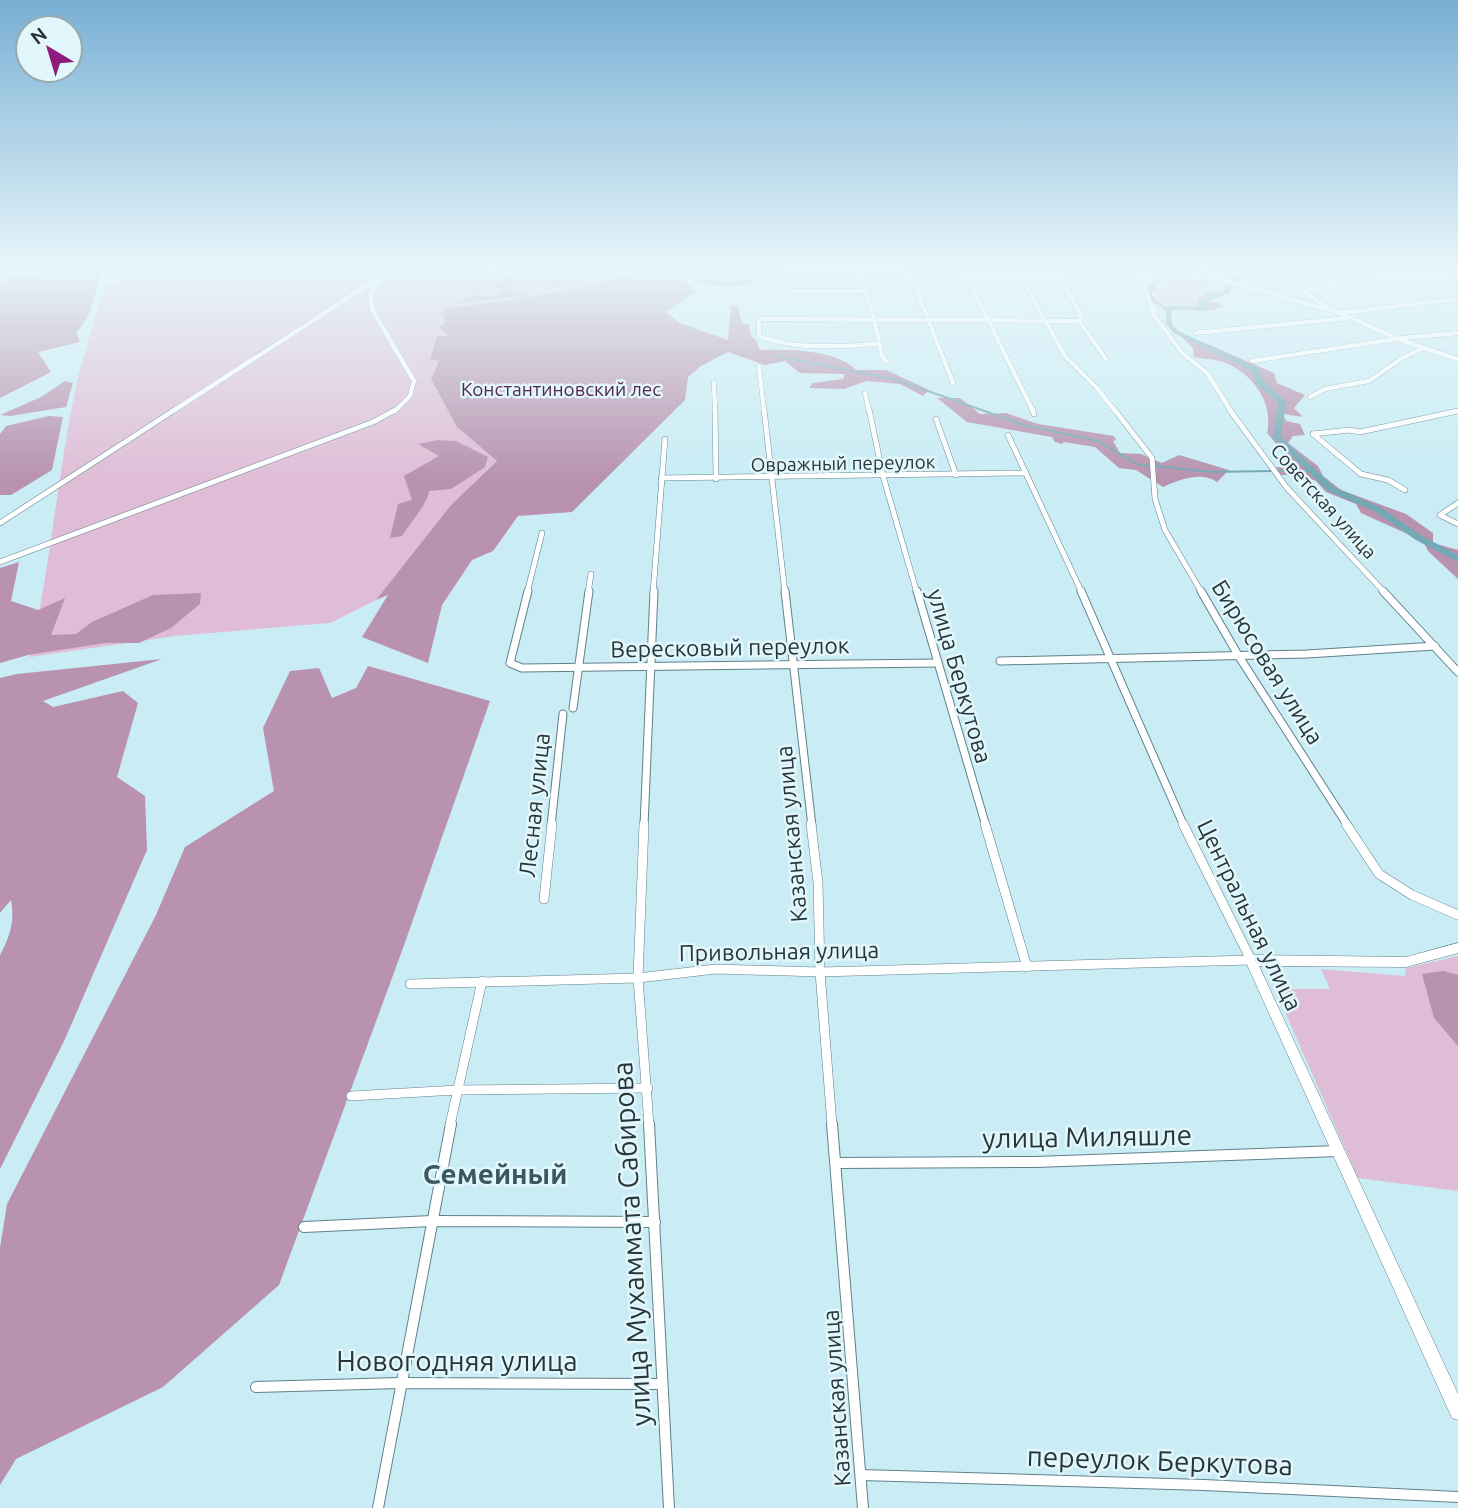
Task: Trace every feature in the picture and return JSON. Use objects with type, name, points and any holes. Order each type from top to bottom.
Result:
[{"type":"street","points":[[0,523],[285,338]]},
{"type":"street","points":[[0,562],[389,415],[402,405],[414,388],[414,381],[389,338]]},
{"type":"street","points":[[764,338],[811,345],[879,344]]},
{"type":"street","points":[[878,338],[882,356],[887,362]]},
{"type":"street","points":[[937,338],[953,383]]},
{"type":"street","points":[[997,338],[1034,414]]},
{"type":"street","name":"Бирюсовая улица","points":[[1055,338],[1065,356],[1097,388],[1152,458],[1155,499],[1165,530],[1238,655],[1379,874],[1412,895],[1458,915]]},
{"type":"street","points":[[1091,338],[1106,359]]},
{"type":"street","name":"Советская улица","points":[[1171,338],[1182,353],[1207,373],[1241,428],[1287,488],[1458,671]]},
{"type":"street","points":[[1252,361],[1404,338]]},
{"type":"street","points":[[1398,339],[1458,359],[1458,352]]},
{"type":"street","points":[[1310,397],[1325,389],[1369,381],[1402,358],[1424,348]]},
{"type":"street","name":"Казанская улица","points":[[759,366],[818,883],[820,972],[863,1508]]},
{"type":"street","points":[[714,383],[716,479]]},
{"type":"street","name":"улица Беркутова","points":[[865,393],[883,476],[1027,967]]},
{"type":"street","points":[[1405,490],[1388,480],[1362,474],[1313,434],[1349,430],[1360,432],[1458,411]]},
{"type":"street","points":[[936,419],[956,475]]},
{"type":"street","name":"Центральная улица","points":[[1009,435],[1112,658],[1180,819],[1251,960],[1458,1412]]},
{"type":"street","points":[[638,978],[645,768],[665,439]]},
{"type":"street","name":"Овражный переулок","points":[[661,478],[1026,472]]},
{"type":"street","points":[[1458,503],[1440,515],[1458,524]]},
{"type":"street","name":"Вересковый переулок","points":[[542,533],[510,663],[522,668],[938,663]]},
{"type":"street","name":"Лесная улица","points":[[573,708],[591,574]]},
{"type":"street","points":[[1000,661],[1307,654],[1435,646]]},
{"type":"street","name":"Лесная улица","points":[[544,899],[563,714]]},
{"type":"street","name":"Привольная улица","points":[[410,984],[638,978],[716,969],[820,972],[1251,960],[1406,961],[1458,947]]},
{"type":"street","name":"улица Мухаммата Сабирова","points":[[638,978],[648,1088],[659,1384],[669,1508]]},
{"type":"street","points":[[378,1508],[457,1090],[482,981]]},
{"type":"street","points":[[351,1096],[457,1090],[648,1088]]},
{"type":"street","name":"улица Миляшле","points":[[837,1163],[1035,1162],[1338,1151]]},
{"type":"street","points":[[304,1227],[432,1221],[655,1222]]},
{"type":"street","name":"Новогодняя улица","points":[[256,1387],[400,1383],[659,1384]]},
{"type":"street","name":"переулок Беркутова","points":[[861,1475],[1215,1485],[1458,1497]]},
{"type":"shaded area","points":[[89,338],[437,338],[431,359],[439,360],[457,427],[497,461],[451,505],[376,600],[330,623],[175,636],[30,657],[69,424]]},
{"type":"shaded area","points":[[1458,956],[1458,1191],[1358,1178],[1275,989],[1330,989],[1321,969],[1405,976],[1406,968]]},
{"type":"green space","points":[[0,338],[79,338],[80,342],[38,352],[51,372],[0,398]]},
{"type":"green space","name":"Константиновский лес","points":[[436,338],[754,338],[760,350],[797,350],[824,354],[847,363],[856,370],[886,370],[929,390],[923,396],[900,384],[867,381],[844,389],[809,388],[813,383],[843,379],[845,374],[800,373],[785,361],[765,365],[728,352],[701,366],[688,377],[685,400],[572,512],[518,516],[493,551],[472,560],[442,605],[428,663],[362,637],[388,595],[376,600],[451,505],[497,461],[457,427],[431,379],[439,361],[430,359]]},
{"type":"green space","points":[[1183,338],[1210,345],[1274,373],[1277,383],[1305,395],[1294,408],[1303,417],[1283,414],[1286,421],[1300,424],[1305,435],[1293,436],[1288,443],[1318,466],[1323,476],[1341,490],[1406,514],[1433,533],[1433,543],[1458,550],[1458,579],[1428,551],[1423,541],[1361,513],[1356,504],[1326,492],[1316,481],[1300,475],[1281,475],[1276,467],[1297,468],[1267,433],[1267,412],[1260,392],[1236,368],[1222,362],[1194,357],[1193,348]]},
{"type":"green space","points":[[65,381],[73,383],[66,407],[10,416],[0,415],[41,397]]},
{"type":"green space","points":[[937,398],[960,398],[980,414],[1006,413],[1038,424],[1114,436],[1116,440],[1113,441],[1120,453],[1141,454],[1162,463],[1179,455],[1229,470],[1217,482],[1197,477],[1163,487],[1136,470],[1119,468],[1095,447],[1064,442],[1062,444],[1055,442],[1052,437],[967,422]]},
{"type":"green space","points":[[49,416],[63,417],[52,470],[11,495],[0,495],[0,434],[6,426]]},
{"type":"green space","points":[[437,440],[456,441],[488,457],[485,467],[451,489],[429,491],[422,507],[402,536],[390,538],[398,504],[412,500],[404,476],[439,456],[418,444]]},
{"type":"green space","points":[[19,562],[11,601],[38,610],[65,598],[51,635],[76,634],[92,622],[153,595],[201,593],[200,604],[171,628],[139,643],[105,643],[28,655],[0,663],[0,568]]},
{"type":"green space","points":[[162,659],[43,701],[53,707],[123,691],[138,703],[117,777],[145,796],[147,850],[65,1039],[0,1169],[0,955],[9,935],[12,915],[11,900],[0,913],[0,678]]},
{"type":"green space","points":[[368,666],[490,701],[403,948],[279,1285],[163,1387],[16,1459],[0,1485],[0,1248],[7,1204],[156,915],[185,847],[274,791],[263,728],[290,671],[319,668],[332,698],[356,688]]},
{"type":"green space","points":[[1443,971],[1458,975],[1458,1046],[1434,1018],[1422,974]]},
{"type":"waterway","points":[[1189,338],[1257,371],[1259,382],[1282,401],[1277,438],[1331,489],[1377,509],[1419,538],[1458,559]]},
{"type":"waterway","points":[[774,356],[894,379],[1024,425],[1098,441],[1137,464],[1150,466]]},
{"type":"waterway","points":[[1155,466],[1210,472],[1272,471]]},
{"type":"waterway","points":[[1277,471],[1313,471]]},
{"type":"district","name":"Семейный","points":[[495,1173]]}]
